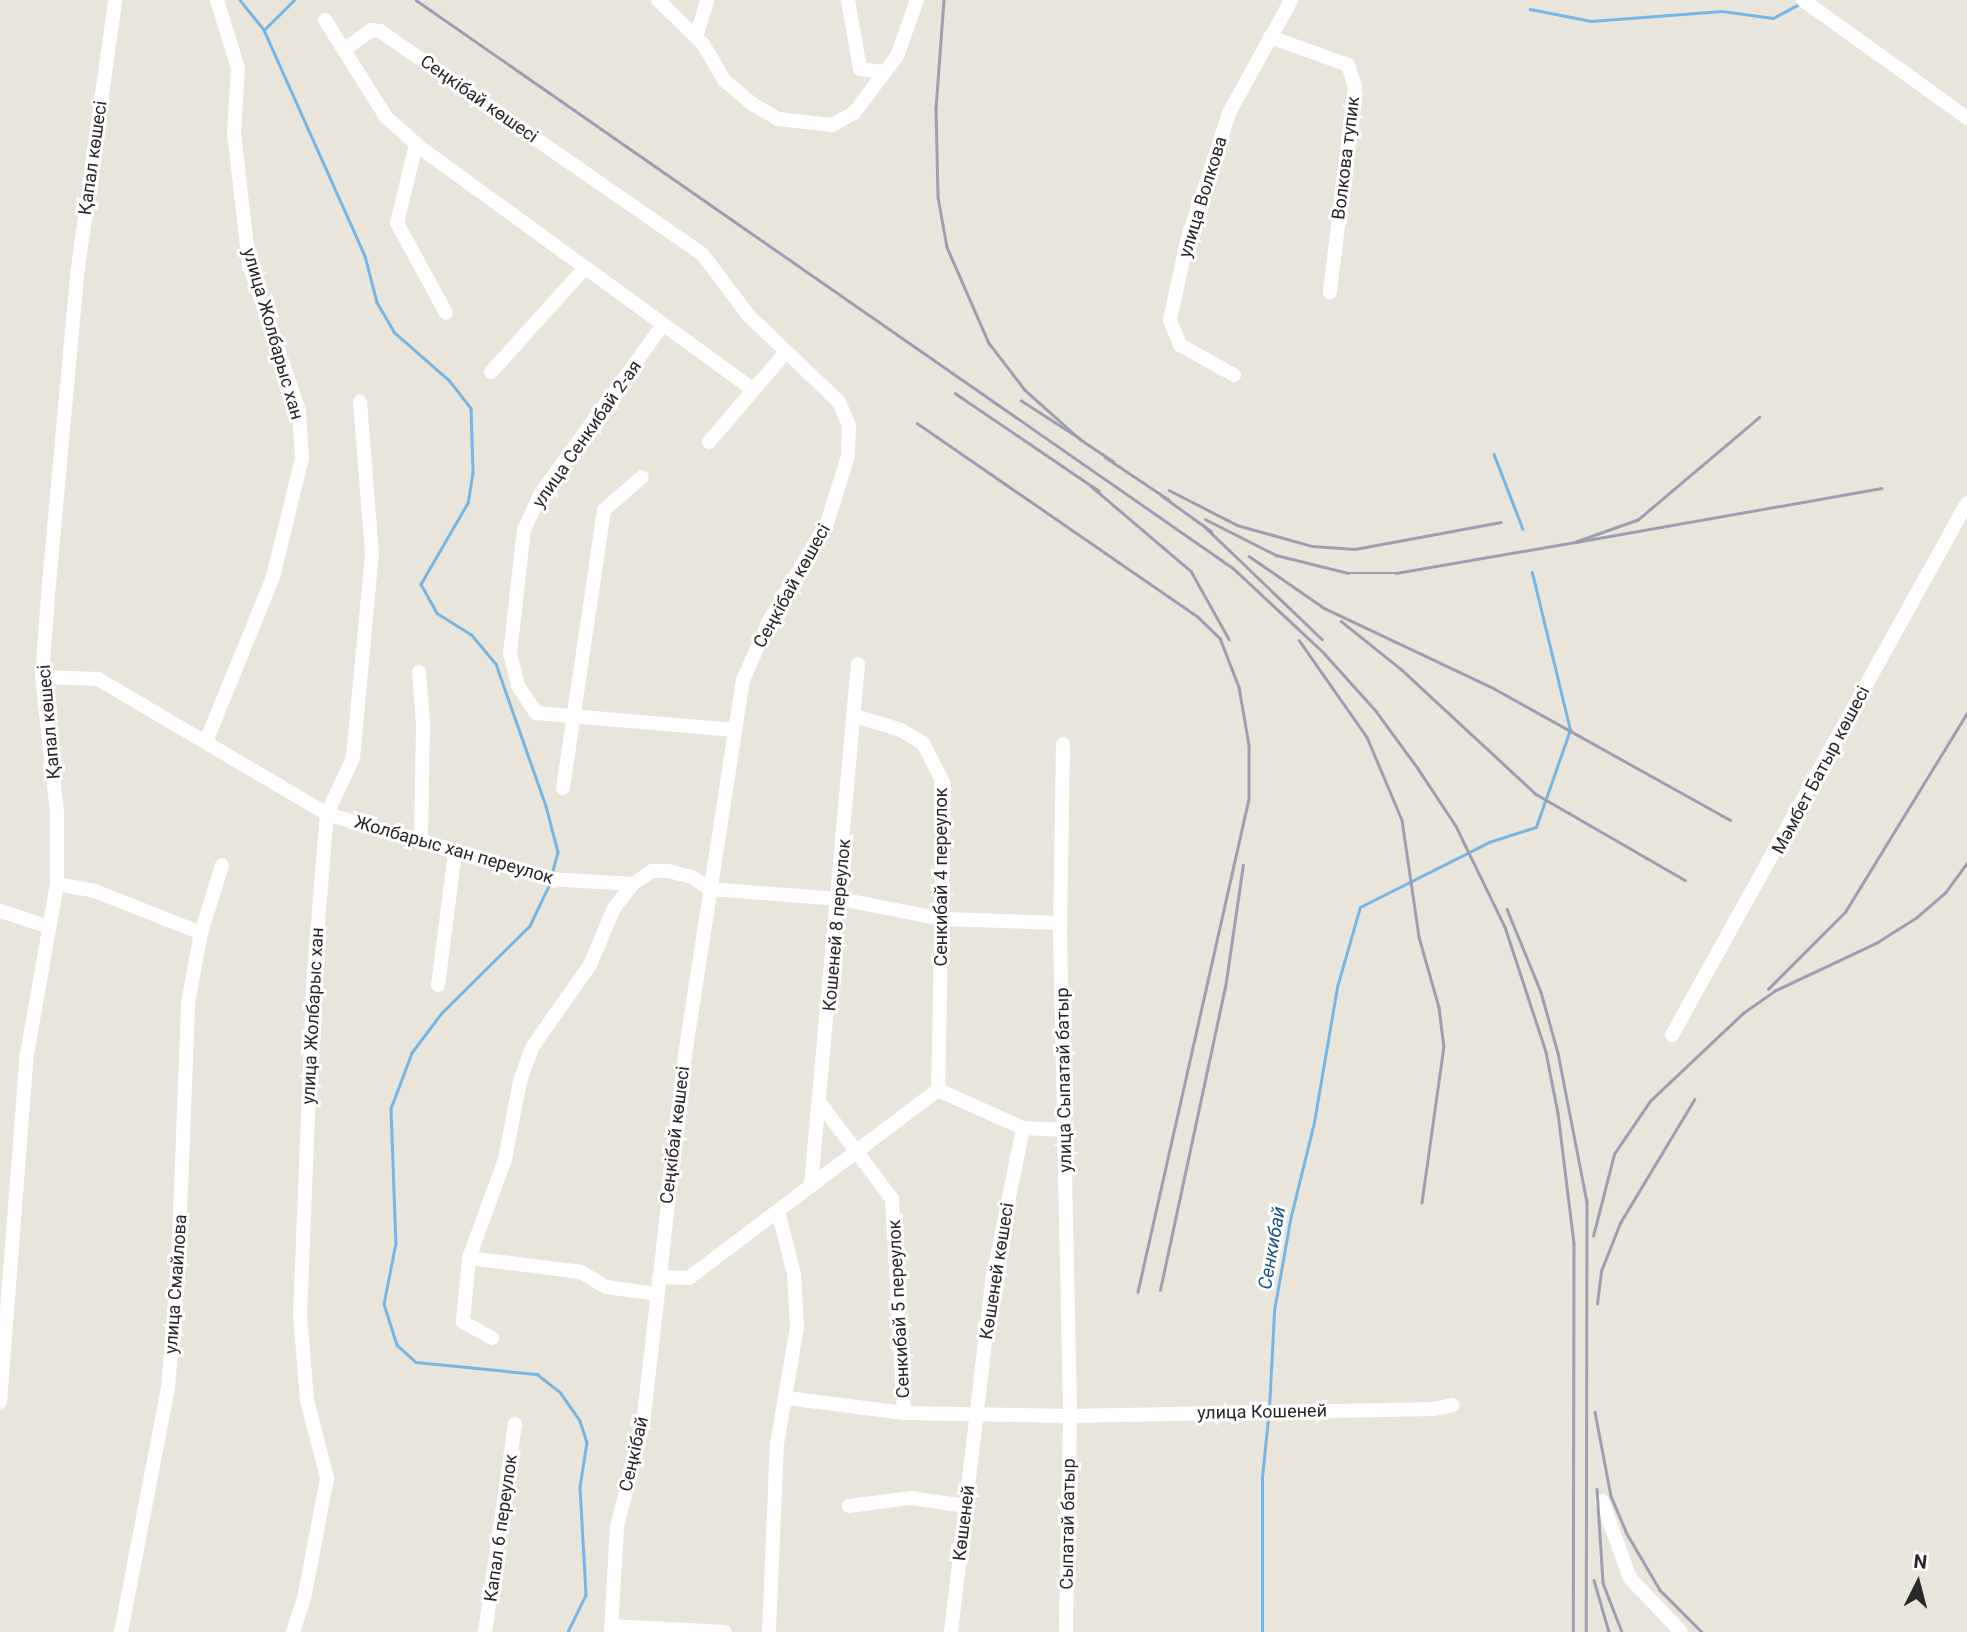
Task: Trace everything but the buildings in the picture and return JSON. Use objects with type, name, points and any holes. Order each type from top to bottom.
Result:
[{"type":"street","name":"Қапал көшесі","points":[[0,1402],[27,1054],[57,884],[57,812],[42,677],[78,268],[115,0]]},
{"type":"street","name":"улица Жолбарыс хан","points":[[207,739],[273,577],[302,458],[299,411],[249,264],[234,133],[238,68],[217,0]]},
{"type":"street","points":[[658,0],[696,37],[724,80],[778,119],[799,124],[844,121],[884,72],[908,36],[917,0]]},
{"type":"street","points":[[696,37],[707,0]]},
{"type":"street","points":[[848,0],[860,69],[884,72]]},
{"type":"street","name":"улица Волкова","points":[[1234,375],[1180,345],[1170,320],[1186,241],[1229,114],[1291,0]]},
{"type":"street","points":[[1806,2],[1967,118]]},
{"type":"street","points":[[325,20],[386,117],[415,144],[662,326],[754,390]]},
{"type":"street","name":"Сеңкібай көшесі","points":[[344,50],[372,30],[380,30],[703,255],[749,316],[839,402],[849,426],[848,456],[827,523],[770,619],[743,680],[710,889],[659,1277]]},
{"type":"street","name":"Волкова тупик","points":[[1270,37],[1348,65],[1354,87],[1330,292]]},
{"type":"street","points":[[415,144],[397,223],[446,313]]},
{"type":"street","points":[[491,372],[585,268]]},
{"type":"street","name":"улица Сенкибай 2-ая","points":[[662,326],[541,493],[524,529],[510,653],[518,686],[536,712],[735,730]]},
{"type":"street","points":[[709,442],[786,352]]},
{"type":"street","name":"улица Жолбарыс хан","points":[[293,1632],[304,1599],[327,1478],[307,1400],[300,1315],[314,971],[327,814],[353,758],[372,554],[360,401]]},
{"type":"street","points":[[563,789],[572,714],[589,629],[604,510],[642,477]]},
{"type":"street","name":"Мәмбет Батыр көшесі","points":[[1672,1035],[1967,503]]},
{"type":"street","name":"Кошеней 8 переулок","points":[[811,1185],[840,899],[858,664]]},
{"type":"street","points":[[419,672],[423,723],[421,841]]},
{"type":"street","name":"Жолбарыс хан переулок","points":[[42,677],[98,679],[207,739],[327,814],[548,880],[633,884],[652,871],[668,871],[692,877],[710,889],[840,899],[943,919],[1060,923]]},
{"type":"street","name":"Сенкибай 4 переулок","points":[[855,716],[901,730],[923,743],[944,785],[938,1090]]},
{"type":"street","name":"улица Сыпатай батыр","points":[[1063,744],[1060,923],[1070,1416]]},
{"type":"street","points":[[438,985],[455,853]]},
{"type":"street","name":"улица Смайлова","points":[[121,1632],[169,1388],[188,1003],[201,933],[222,865]]},
{"type":"street","points":[[57,884],[95,891],[201,933]]},
{"type":"street","points":[[492,1338],[463,1322],[469,1258],[505,1159],[520,1081],[533,1046],[590,965],[614,908],[633,884]]},
{"type":"street","points":[[0,911],[49,927]]},
{"type":"street","points":[[659,1277],[689,1278],[938,1090],[1023,1129],[1066,1130]]},
{"type":"street","name":"Сенкибай 5 переулок","points":[[820,1103],[854,1153],[892,1199],[896,1217],[904,1413]]},
{"type":"street","name":"Көшеней көшесі","points":[[977,1413],[993,1277],[1023,1129]]},
{"type":"street","points":[[769,1632],[777,1444],[787,1398],[797,1327],[795,1287],[778,1211]]},
{"type":"street","points":[[469,1258],[581,1272],[607,1287],[657,1294]]},
{"type":"street","name":"Сеңкібай","points":[[611,1629],[617,1527],[643,1424],[659,1277]]},
{"type":"street","points":[[787,1398],[904,1413],[977,1413]]},
{"type":"street","name":"улица Кошеней","points":[[977,1413],[1070,1416],[1434,1409],[1453,1405]]},
{"type":"street","name":"Көшеней","points":[[951,1632],[977,1413]]},
{"type":"street","name":"Сыпатай батыр","points":[[1066,1632],[1070,1416]]},
{"type":"street","name":"Капал 6 переулок","points":[[485,1632],[516,1424]]},
{"type":"street","points":[[849,1506],[911,1498],[966,1506]]},
{"type":"street","points":[[1602,1501],[1630,1578],[1681,1632]]},
{"type":"street","points":[[611,1629],[725,1632]]},
{"type":"waterway","points":[[240,0],[264,30],[365,256],[377,302],[394,332],[449,380],[471,408],[473,473],[468,503],[421,584],[437,613],[471,634],[496,664],[546,806],[558,852],[552,874]]},
{"type":"waterway","points":[[264,30],[294,0]]},
{"type":"waterway","points":[[1530,9],[1591,21],[1722,11],[1773,18],[1801,3]]},
{"type":"waterway","points":[[1494,454],[1523,529]]},
{"type":"waterway","name":"Сенкибай","points":[[1269,1408],[1274,1311],[1290,1220],[1314,1122],[1337,987],[1360,907],[1489,842],[1536,827],[1570,730],[1532,573]]},
{"type":"waterway","points":[[550,884],[530,926],[442,1013],[412,1053],[391,1109],[396,1243],[384,1304],[397,1345],[416,1362],[537,1374],[560,1392],[580,1421],[587,1442],[580,1487],[586,1595],[568,1632]]},
{"type":"waterway","name":"Сенкибай","points":[[1262,1632],[1262,1477],[1268,1419]]},
{"type":"railway","points":[[416,0],[1233,568],[1324,653],[1376,711],[1417,767],[1456,826],[1505,927],[1546,1052],[1558,1113],[1574,1243],[1573,1632]]},
{"type":"railway","points":[[944,0],[936,108],[938,197],[947,247],[989,343],[1025,390],[1080,439],[1021,401]]},
{"type":"railway","points":[[955,393],[1099,491]]},
{"type":"railway","points":[[1760,417],[1638,520],[1576,542],[1881,488]]},
{"type":"railway","points":[[917,423],[1197,616],[1220,638],[1239,687],[1249,745],[1249,799],[1138,1292]]},
{"type":"railway","points":[[1080,439],[1113,461]]},
{"type":"railway","points":[[1105,457],[1168,499]]},
{"type":"railway","points":[[1091,486],[1191,571],[1229,639]]},
{"type":"railway","points":[[1169,490],[1237,525],[1312,546],[1355,549],[1501,522]]},
{"type":"railway","points":[[1161,495],[1211,531]]},
{"type":"railway","points":[[1205,519],[1276,555],[1348,573],[1396,573],[1576,542]]},
{"type":"railway","points":[[1203,525],[1322,639]]},
{"type":"railway","points":[[1249,556],[1324,608],[1495,689],[1730,820]]},
{"type":"railway","points":[[1341,621],[1401,669],[1536,794],[1685,880]]},
{"type":"railway","points":[[1299,640],[1367,737],[1402,820],[1419,937],[1439,1007],[1444,1046],[1422,1202]]},
{"type":"railway","points":[[1768,989],[1845,912],[1967,713]]},
{"type":"railway","points":[[1593,1236],[1614,1154],[1650,1101],[1743,1013],[1774,991],[1876,943],[1917,917],[1945,893],[1967,863]]},
{"type":"railway","points":[[1160,1290],[1225,988],[1243,865]]},
{"type":"railway","points":[[1507,909],[1541,992],[1558,1053],[1587,1202],[1586,1632]]},
{"type":"railway","points":[[1597,1304],[1601,1271],[1620,1223],[1694,1100]]},
{"type":"railway","points":[[1595,1412],[1611,1496],[1626,1532],[1660,1590],[1702,1632]]},
{"type":"railway","points":[[1597,1489],[1603,1583],[1622,1632]]},
{"type":"railway","points":[[1594,1580],[1609,1632]]}]
